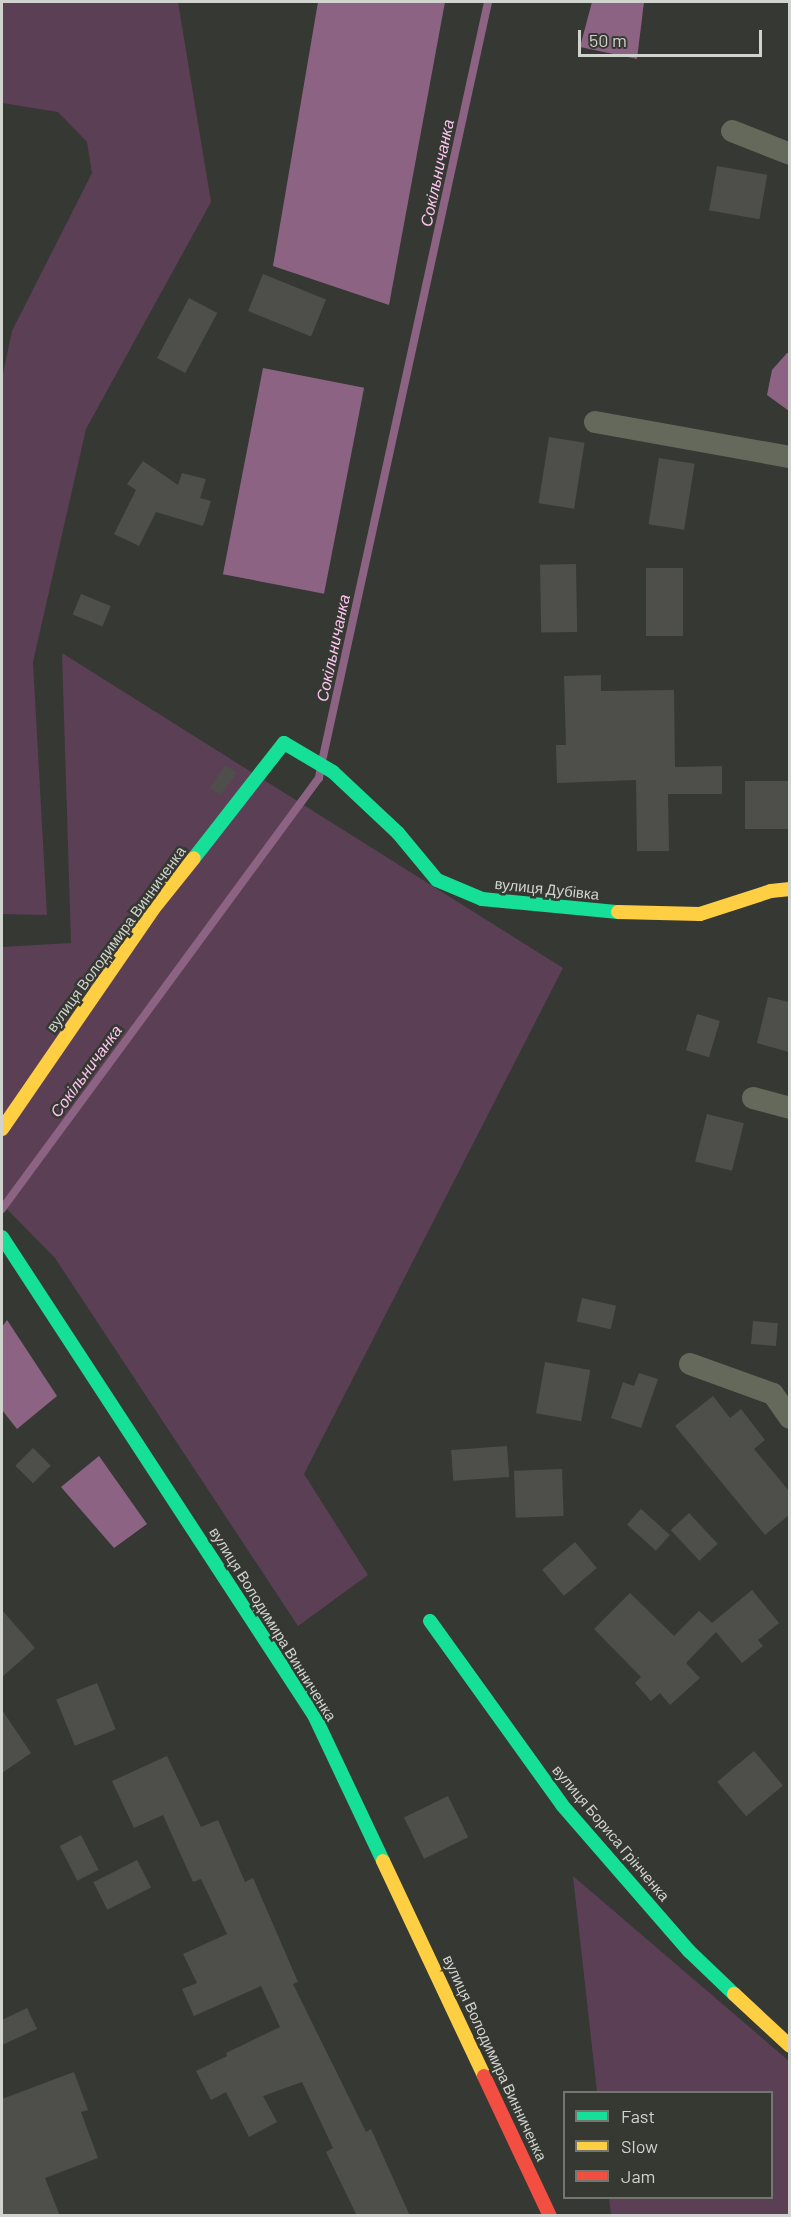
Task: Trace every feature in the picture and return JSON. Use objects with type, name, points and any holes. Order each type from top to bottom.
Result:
[{"type":"street","points":[[732,131],[789,154]]},
{"type":"street","points":[[595,422],[789,457]]},
{"type":"street","name":"вулиця Дубівка","points":[[284,743],[333,772],[398,833],[437,880],[482,899],[595,911],[700,915],[771,891],[789,889]]},
{"type":"street","name":"вулиця Володимира Винниченка","points":[[2,1129],[153,909],[284,743]]},
{"type":"street","points":[[753,1098],[789,1108]]},
{"type":"street","name":"вулиця Володимира Винниченка","points":[[2,1237],[314,1715],[550,2216]]},
{"type":"street","points":[[690,1364],[773,1394],[789,1418]]},
{"type":"street","name":"вулиця Бориса Грінченка","points":[[430,1621],[562,1805],[689,1951],[789,2046]]},
{"type":"shaded area","points":[[2,2],[178,2],[211,202],[86,429],[33,662],[47,915],[2,914],[2,378],[12,331],[92,173],[87,142],[58,112],[2,103]]},
{"type":"shaded area","points":[[318,2],[445,2],[389,305],[273,266]]},
{"type":"shaded area","points":[[592,2],[644,2],[637,59],[580,47]]},
{"type":"shaded area","points":[[787,353],[790,353],[789,411],[767,395],[772,370]]},
{"type":"shaded area","points":[[263,368],[364,388],[324,594],[223,574]]},
{"type":"shaded area","points":[[62,653],[563,968],[304,1474],[368,1575],[298,1626],[55,1258],[2,1204],[2,947],[71,943]]},
{"type":"shaded area","points":[[7,1320],[57,1396],[17,1429],[2,1410],[2,1327]]},
{"type":"shaded area","points":[[99,1456],[147,1524],[114,1548],[61,1487]]},
{"type":"shaded area","points":[[573,1876],[789,2061],[789,2215],[611,2215],[609,2199],[773,2199],[773,2091],[597,2091]]},
{"type":"building","points":[[717,166],[767,175],[759,219],[709,210]]},
{"type":"building","points":[[263,274],[326,299],[311,337],[248,311]]},
{"type":"building","points":[[189,298],[217,313],[185,373],[157,358]]},
{"type":"building","points":[[549,437],[585,443],[574,509],[539,503]]},
{"type":"building","points":[[659,458],[695,464],[684,530],[649,524]]},
{"type":"building","points":[[143,461],[178,485],[182,473],[206,479],[200,498],[211,501],[203,526],[156,512],[139,546],[114,534],[136,490],[127,484]]},
{"type":"building","points":[[576,564],[577,632],[541,633],[540,565]]},
{"type":"building","points":[[646,568],[683,568],[683,636],[646,636]]},
{"type":"building","points":[[81,594],[111,606],[102,626],[73,614]]},
{"type":"building","points":[[601,675],[601,691],[674,690],[675,767],[722,766],[722,794],[668,794],[669,851],[637,851],[636,780],[557,783],[556,745],[566,745],[564,676]]},
{"type":"building","points":[[225,765],[237,773],[220,795],[210,788]]},
{"type":"building","points":[[745,781],[789,781],[789,829],[745,829]]},
{"type":"building","points":[[768,997],[789,1002],[789,1052],[757,1043]]},
{"type":"building","points":[[697,1014],[720,1021],[709,1057],[686,1050]]},
{"type":"building","points":[[707,1114],[744,1123],[732,1171],[695,1162]]},
{"type":"building","points":[[582,1298],[616,1306],[611,1329],[577,1321]]},
{"type":"building","points":[[753,1321],[778,1323],[776,1346],[751,1344]]},
{"type":"building","points":[[545,1362],[590,1370],[581,1421],[536,1413]]},
{"type":"building","points":[[639,1373],[658,1379],[641,1428],[611,1418],[623,1382],[634,1386]]},
{"type":"building","points":[[713,1396],[730,1418],[741,1409],[765,1440],[754,1449],[789,1491],[789,1515],[765,1535],[675,1426]]},
{"type":"building","points":[[507,1446],[509,1477],[453,1481],[451,1450]]},
{"type":"building","points":[[33,1448],[51,1466],[33,1483],[15,1466]]},
{"type":"building","points":[[562,1469],[564,1516],[516,1518],[514,1471]]},
{"type":"building","points":[[641,1509],[670,1535],[656,1551],[627,1525]]},
{"type":"building","points":[[689,1513],[718,1544],[699,1561],[671,1530]]},
{"type":"building","points":[[575,1542],[597,1568],[564,1596],[542,1570]]},
{"type":"building","points":[[752,1590],[779,1623],[758,1640],[763,1646],[742,1663],[716,1632],[686,1663],[700,1678],[670,1705],[660,1693],[651,1701],[635,1683],[641,1677],[594,1629],[630,1593],[674,1636],[699,1611],[712,1623]]},
{"type":"building","points":[[2,1610],[35,1648],[2,1677]]},
{"type":"building","points":[[97,1683],[116,1729],[75,1746],[56,1699]]},
{"type":"building","points":[[2,1710],[31,1753],[2,1773]]},
{"type":"building","points":[[754,1751],[783,1785],[746,1816],[717,1782]]},
{"type":"building","points":[[167,1756],[201,1827],[218,1820],[245,1882],[253,1878],[298,1982],[293,1984],[366,2132],[371,2129],[410,2216],[357,2216],[326,2152],[333,2148],[302,2082],[263,2096],[277,2122],[249,2137],[226,2092],[211,2100],[196,2071],[227,2056],[226,2053],[280,2027],[261,1986],[194,2016],[182,1989],[197,1983],[183,1954],[227,1934],[201,1879],[193,1882],[163,1815],[134,1828],[112,1781]]},
{"type":"building","points":[[448,1796],[468,1837],[424,1859],[404,1817]]},
{"type":"building","points":[[81,1835],[99,1870],[77,1881],[60,1846]]},
{"type":"building","points":[[137,1860],[151,1888],[107,1910],[93,1882]]},
{"type":"building","points":[[27,2008],[37,2029],[2,2045],[2,2020]]},
{"type":"building","points":[[74,2072],[88,2110],[81,2112],[98,2158],[45,2178],[60,2216],[2,2216],[2,2099]]},
{"type":"waterway","name":"Сокільничанка","points":[[323,757],[488,2]]},
{"type":"waterway","name":"Сокільничанка","points":[[2,1209],[319,778],[320,772]]},
{"type":"traffic: fast","points":[[194,858],[284,743],[333,772],[398,833],[437,880],[482,899],[618,912]]},
{"type":"traffic: fast","points":[[2,1237],[314,1715],[383,1861]]},
{"type":"traffic: fast","points":[[430,1621],[562,1805],[689,1951],[734,1994]]},
{"type":"traffic: slow","points":[[2,1129],[153,909],[194,858]]},
{"type":"traffic: slow","points":[[618,912],[700,914],[771,891],[790,889]]},
{"type":"traffic: slow","points":[[383,1861],[484,2076]]},
{"type":"traffic: slow","points":[[734,1994],[790,2046]]},
{"type":"traffic: jam","points":[[484,2076],[550,2216]]}]
